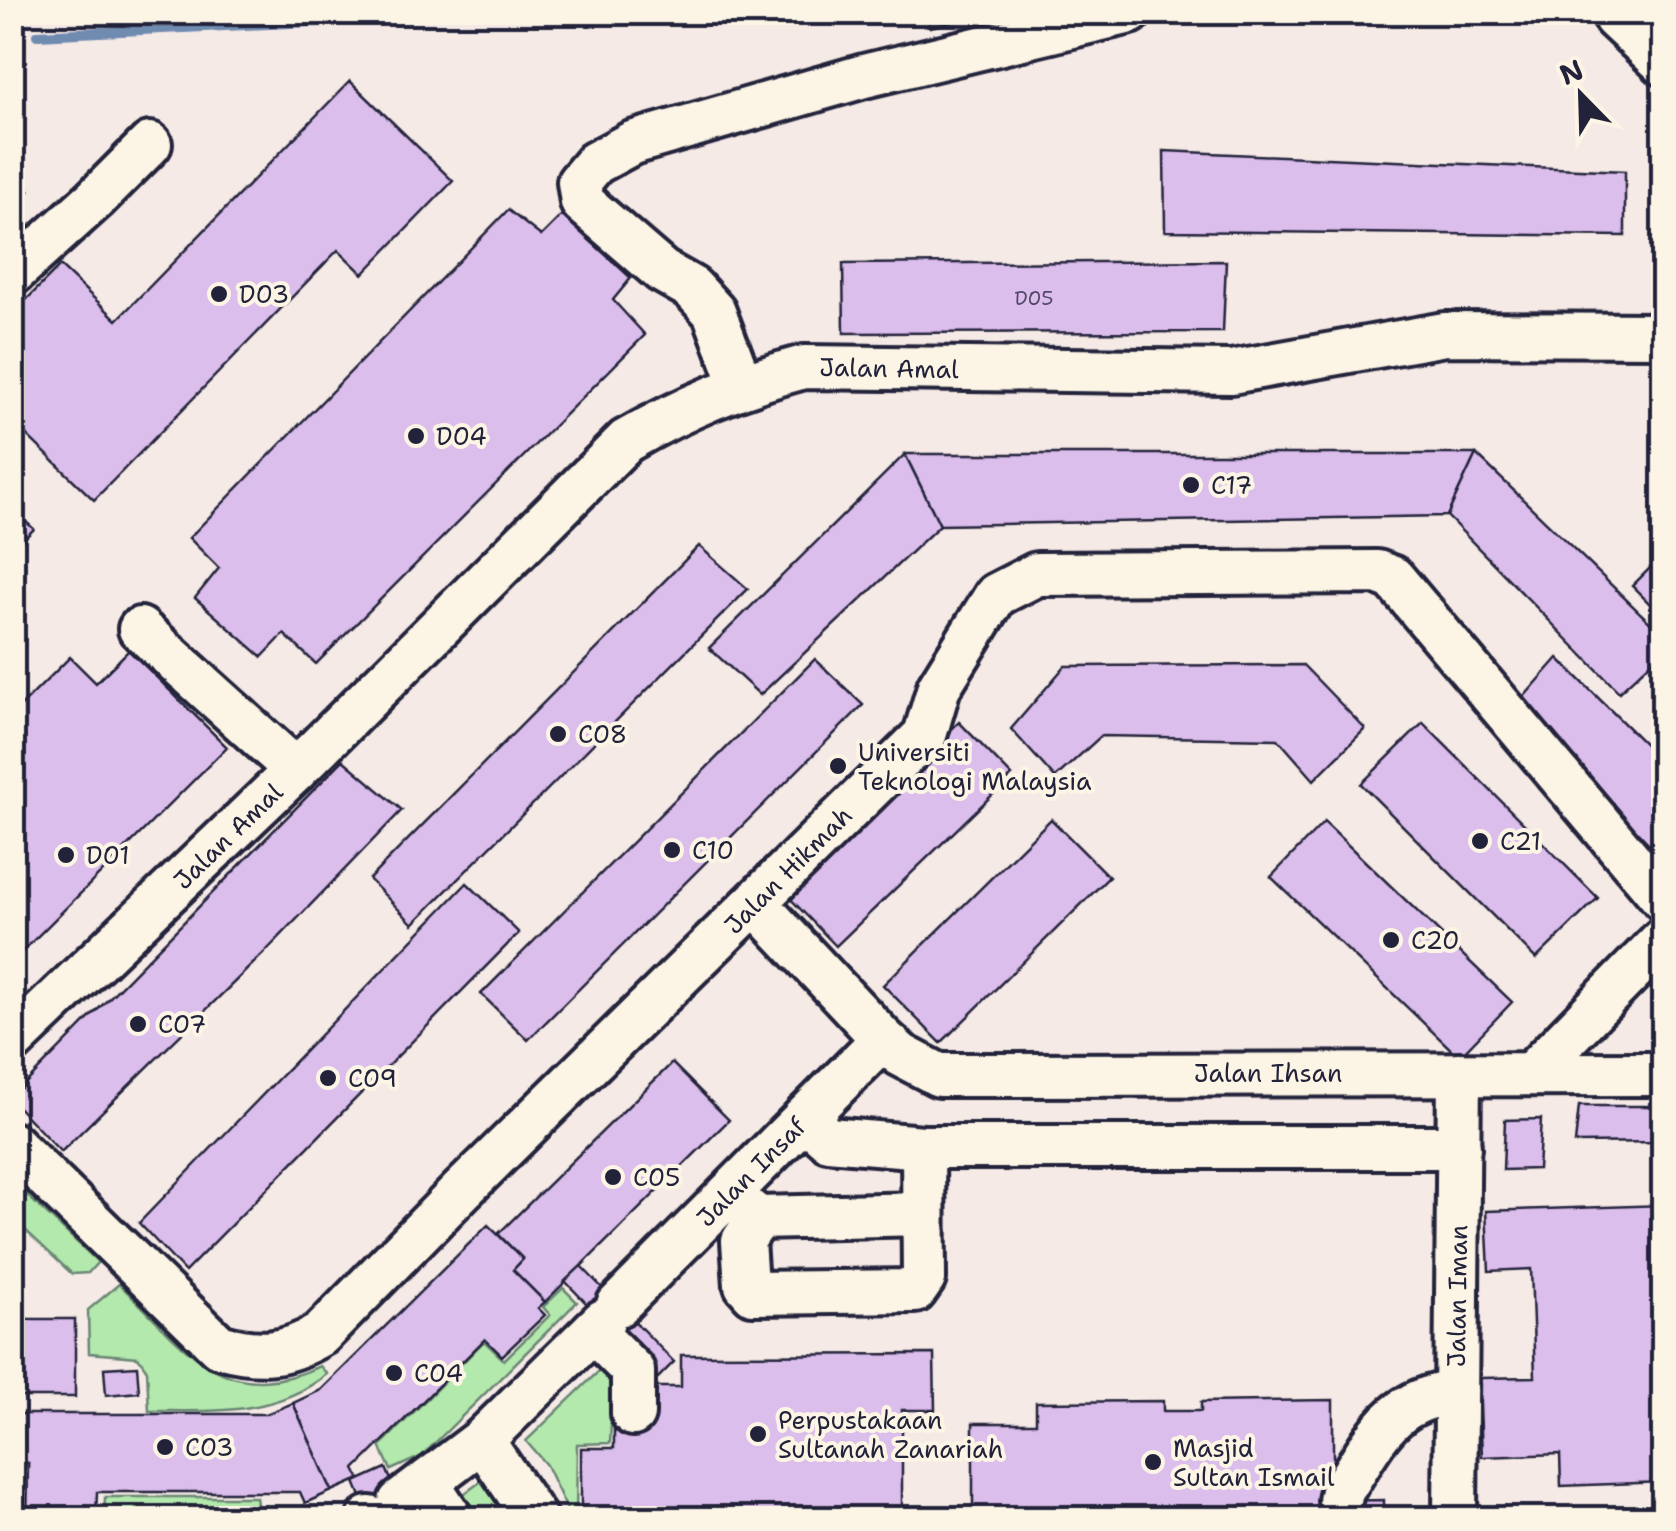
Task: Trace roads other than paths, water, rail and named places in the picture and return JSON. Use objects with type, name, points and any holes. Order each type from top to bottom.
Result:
[{"type":"street","points":[[740,384],[714,312],[692,288],[662,272],[582,202],[579,182],[595,163],[632,143],[704,121],[864,76],[1130,12]]},
{"type":"street","points":[[1615,18],[1664,64]]},
{"type":"street","points":[[12,274],[96,200],[150,144]]},
{"type":"street","name":"Jalan Amal","points":[[12,1042],[296,770],[626,440],[740,384],[804,367],[1231,372],[1445,334],[1664,335]]},
{"type":"street","name":"Jalan Hikmah","points":[[12,1144],[218,1346],[249,1355],[303,1344],[320,1334],[460,1191],[925,735],[939,687],[996,594],[1037,574],[1377,572],[1394,578],[1664,900]]},
{"type":"street","points":[[140,629],[296,770]]},
{"type":"street","name":"Jalan Ihsan","points":[[755,903],[883,1039],[901,1055],[938,1075],[1664,1074]]},
{"type":"street","points":[[1532,1074],[1664,938]]},
{"type":"street","name":"Jalan Insaf","points":[[392,1505],[482,1440],[604,1319],[744,1206],[804,1118],[883,1039]]},
{"type":"street","name":"Jalan Iman","points":[[1455,1518],[1459,1074]]},
{"type":"street","points":[[804,1118],[828,1139],[923,1147],[1459,1148]]},
{"type":"street","points":[[923,1147],[924,1214],[924,1278],[915,1291],[753,1293],[746,1285],[744,1206],[924,1214]]},
{"type":"street","points":[[604,1319],[633,1371],[633,1414]]},
{"type":"street","points":[[1340,1500],[1342,1491],[1396,1414],[1414,1401],[1456,1392]]},
{"type":"street","points":[[482,1440],[536,1518]]},
{"type":"street","points":[[392,1505],[452,1518]]},
{"type":"waterway","points":[[37,35],[374,19],[422,12]]},
{"type":"place","name":"D03","points":[[219,294]]},
{"type":"place","name":"D04","points":[[416,436]]},
{"type":"place","name":"C17","points":[[1191,485]]},
{"type":"place","name":"C08","points":[[558,734]]},
{"type":"place","name":"Universiti Teknologi Malaysia","points":[[838,766]]},
{"type":"place","name":"C21","points":[[1480,841]]},
{"type":"place","name":"C10","points":[[672,850]]},
{"type":"place","name":"D01","points":[[66,855]]},
{"type":"place","name":"C20","points":[[1391,940]]},
{"type":"place","name":"C07","points":[[138,1024]]},
{"type":"place","name":"C09","points":[[328,1078]]},
{"type":"place","name":"C05","points":[[613,1177]]},
{"type":"place","name":"C04","points":[[394,1373]]},
{"type":"place","name":"Perpustakaan Sultanah Zanariah","points":[[758,1434]]},
{"type":"place","name":"C03","points":[[165,1447]]},
{"type":"place","name":"Masjid Sultan Ismail","points":[[1153,1462]]}]
